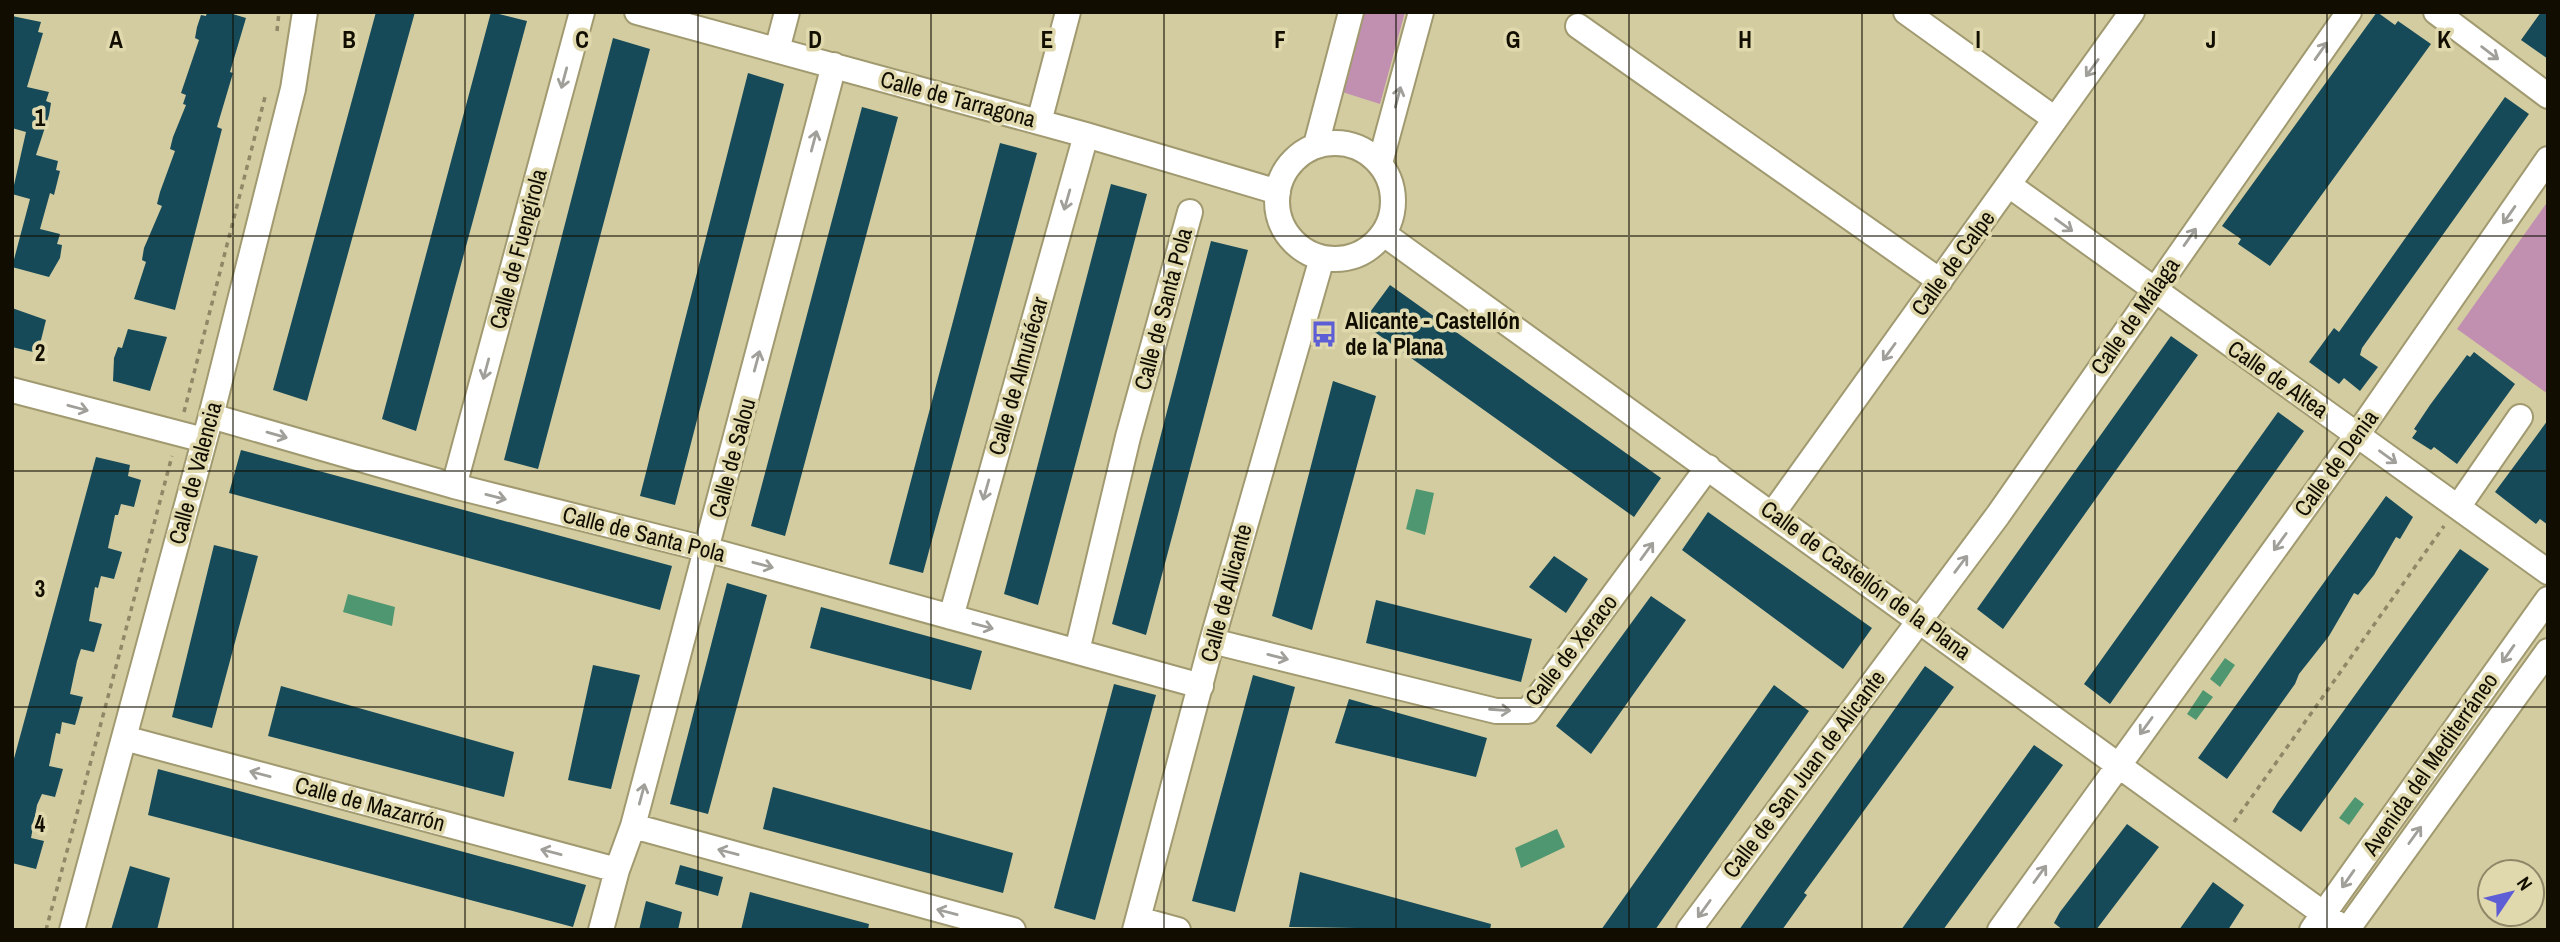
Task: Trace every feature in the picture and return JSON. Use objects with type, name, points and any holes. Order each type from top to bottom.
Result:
[{"type":"street","name":"Calle de Valencia","points":[[72,930],[211,416],[293,89],[305,12]]},
{"type":"street","name":"Calle de Fuengirola","points":[[454,486],[582,12]]},
{"type":"street","name":"Calle de Tarragona","points":[[637,12],[1086,135],[1278,192]]},
{"type":"street","points":[[777,50],[787,12]]},
{"type":"street","points":[[1039,122],[1068,12]]},
{"type":"street","points":[[1316,145],[1351,12]]},
{"type":"street","points":[[1380,163],[1421,12]]},
{"type":"street","points":[[1906,12],[2056,119]]},
{"type":"street","name":"Calle de Calpe","points":[[1773,513],[2132,12]]},
{"type":"street","name":"Calle de Málaga","points":[[1920,618],[1998,514],[2152,290],[2349,12]]},
{"type":"street","points":[[2436,12],[2548,96]]},
{"type":"street","points":[[1578,26],[1940,281]]},
{"type":"street","name":"Calle de Salou","points":[[601,930],[617,870],[633,826],[709,550],[834,65]]},
{"type":"street","name":"Calle de Almuñécar","points":[[951,617],[1086,135]]},
{"type":"street","points":[[1333,142],[1350,144],[1380,163],[1391,183],[1394,205],[1384,234],[1372,247],[1357,256],[1322,258],[1306,251],[1292,240],[1282,226],[1278,209],[1278,192],[1290,163],[1316,145],[1333,142]]},
{"type":"street","name":"Calle de Denia","points":[[2000,930],[2357,435],[2548,159]]},
{"type":"street","name":"Calle de Altea","points":[[2009,185],[2548,572]]},
{"type":"street","name":"Calle de Santa Pola","points":[[1077,651],[1128,437],[1190,212]]},
{"type":"street","name":"Calle de Castellón de la Plana","points":[[1384,234],[2222,838],[2318,922],[2347,930]]},
{"type":"street","name":"Calle de Alicante","points":[[1137,924],[1212,641],[1322,258]]},
{"type":"street","points":[[12,390],[204,440]]},
{"type":"street","name":"Calle de Santa Pola","points":[[211,416],[454,486],[709,550],[1201,686]]},
{"type":"street","points":[[2458,507],[2520,417]]},
{"type":"street","name":"Calle de Xeraco","points":[[1212,641],[1496,711],[1528,711],[1708,467]]},
{"type":"street","name":"Avenida del Mediterráneo","points":[[2318,922],[2548,598]]},
{"type":"street","name":"Calle de San Juan de Alicante","points":[[1689,930],[1920,618]]},
{"type":"street","name":"Avenida del Mediterráneo","points":[[2347,930],[2548,651]]},
{"type":"street","name":"Calle de Mazarrón","points":[[124,738],[617,870]]},
{"type":"street","points":[[633,826],[1013,930]]},
{"type":"street","points":[[1137,924],[1178,930]]},
{"type":"path","points":[[46,930],[266,94]]},
{"type":"path","points":[[2222,838],[2458,507]]},
{"type":"shaded area","points":[[1361,12],[1405,12],[1380,104],[1339,91]]},
{"type":"shaded area","points":[[2548,201],[2548,394],[2457,329]]},
{"type":"shaded area","points":[[1416,489],[1434,493],[1425,535],[1406,529]]},
{"type":"shaded area","points":[[348,594],[395,607],[392,626],[343,612]]},
{"type":"shaded area","points":[[2225,658],[2235,665],[2220,687],[2210,679]]},
{"type":"shaded area","points":[[2203,690],[2213,697],[2196,720],[2187,714]]},
{"type":"shaded area","points":[[2355,797],[2364,804],[2349,825],[2339,818]]},
{"type":"shaded area","points":[[1557,829],[1565,847],[1521,868],[1515,848]]},
{"type":"building","points":[[207,12],[226,12],[246,18],[217,127],[222,129],[175,310],[134,299],[146,262],[142,260],[144,248],[162,206],[157,204],[175,151],[170,149],[173,137],[186,105],[183,104],[186,95],[181,93],[199,40],[195,38],[197,27],[201,15],[206,16]]},
{"type":"building","points":[[376,12],[415,12],[307,401],[273,390]]},
{"type":"building","points":[[491,12],[527,21],[416,431],[382,419]]},
{"type":"building","points":[[2377,12],[2395,25],[2398,21],[2431,44],[2270,266],[2238,244],[2241,239],[2222,226]]},
{"type":"building","points":[[2541,12],[2548,12],[2548,59],[2521,40]]},
{"type":"building","points":[[12,16],[41,22],[38,32],[43,33],[27,87],[49,92],[46,101],[51,103],[49,115],[36,155],[58,161],[56,170],[60,171],[54,195],[50,193],[40,229],[60,234],[57,244],[62,245],[60,258],[49,277],[12,267],[30,199],[12,194],[26,132],[12,128]]},
{"type":"building","points":[[613,38],[650,49],[538,469],[504,460]]},
{"type":"building","points":[[748,73],[784,84],[675,505],[640,496]]},
{"type":"building","points":[[2505,97],[2529,114],[2362,348],[2360,355],[2378,367],[2360,391],[2344,378],[2339,384],[2309,362],[2334,328],[2339,332]]},
{"type":"building","points":[[862,107],[898,117],[785,536],[751,526]]},
{"type":"building","points":[[1000,143],[1037,153],[923,573],[889,564]]},
{"type":"building","points":[[1111,184],[1147,194],[1038,605],[1004,594]]},
{"type":"building","points":[[1211,241],[1248,250],[1146,635],[1112,624]]},
{"type":"building","points":[[1390,285],[1661,478],[1634,517],[1362,323]]},
{"type":"building","points":[[12,308],[46,320],[40,344],[36,342],[33,352],[12,347]]},
{"type":"building","points":[[128,329],[167,337],[150,391],[113,381],[114,358],[118,347],[122,348]]},
{"type":"building","points":[[2171,336],[2198,355],[2003,629],[1977,609]]},
{"type":"building","points":[[2474,352],[2515,384],[2457,464],[2434,447],[2431,450],[2412,438],[2417,431],[2414,429],[2430,405],[2467,355],[2470,357]]},
{"type":"building","points":[[1333,381],[1376,396],[1312,630],[1272,616]]},
{"type":"building","points":[[2278,412],[2304,431],[2110,704],[2084,684]]},
{"type":"building","points":[[2548,420],[2548,525],[2540,519],[2536,524],[2495,492]]},
{"type":"building","points":[[241,450],[672,566],[660,610],[229,493]]},
{"type":"building","points":[[96,457],[130,465],[128,476],[141,480],[134,507],[121,504],[118,515],[115,515],[108,548],[122,552],[114,579],[101,576],[98,588],[95,587],[89,621],[102,624],[94,652],[81,649],[77,661],[70,694],[83,697],[75,725],[62,722],[60,734],[56,733],[49,766],[63,769],[55,797],[42,794],[37,805],[31,838],[44,841],[36,869],[12,863],[12,766]]},
{"type":"building","points":[[2386,496],[2413,517],[2400,539],[2396,537],[2374,575],[2358,595],[2354,593],[2329,636],[2299,674],[2295,684],[2227,779],[2198,758]]},
{"type":"building","points":[[1708,512],[1872,628],[1843,669],[1682,550]]},
{"type":"building","points":[[214,545],[258,556],[212,728],[172,717]]},
{"type":"building","points":[[2460,549],[2489,569],[2301,832],[2272,812]]},
{"type":"building","points":[[1554,556],[1588,579],[1566,613],[1529,587]]},
{"type":"building","points":[[727,583],[767,595],[708,814],[670,804]]},
{"type":"building","points":[[1651,596],[1686,620],[1591,754],[1556,726]]},
{"type":"building","points":[[1376,600],[1532,639],[1521,682],[1366,643]]},
{"type":"building","points":[[821,607],[982,651],[971,690],[810,648]]},
{"type":"building","points":[[593,665],[640,675],[611,789],[568,780]]},
{"type":"building","points":[[1925,666],[1954,687],[1804,893],[1807,895],[1782,930],[1739,930]]},
{"type":"building","points":[[1253,675],[1295,687],[1235,912],[1192,901]]},
{"type":"building","points":[[1114,684],[1156,695],[1095,920],[1054,908]]},
{"type":"building","points":[[1774,685],[1809,711],[1655,930],[1601,930]]},
{"type":"building","points":[[281,686],[514,752],[504,797],[268,736]]},
{"type":"building","points":[[1349,699],[1487,738],[1476,777],[1335,743]]},
{"type":"building","points":[[2034,745],[2063,765],[1943,930],[1901,930]]},
{"type":"building","points":[[158,769],[586,885],[573,927],[148,815]]},
{"type":"building","points":[[773,787],[1013,853],[1003,893],[763,829]]},
{"type":"building","points":[[2127,824],[2159,847],[2096,930],[2063,930],[2054,923],[2060,912]]},
{"type":"building","points":[[680,865],[723,877],[718,896],[675,884]]},
{"type":"building","points":[[130,866],[170,878],[157,930],[111,930]]},
{"type":"building","points":[[1300,872],[1491,924],[1490,930],[1289,927]]},
{"type":"building","points":[[2213,882],[2244,905],[2228,930],[2179,930]]},
{"type":"building","points":[[750,892],[869,924],[868,930],[741,930]]},
{"type":"building","points":[[646,901],[682,912],[678,930],[639,930]]},
{"type":"place","name":"Alicante - Castellón de la Plana","points":[[1324,334]]}]
